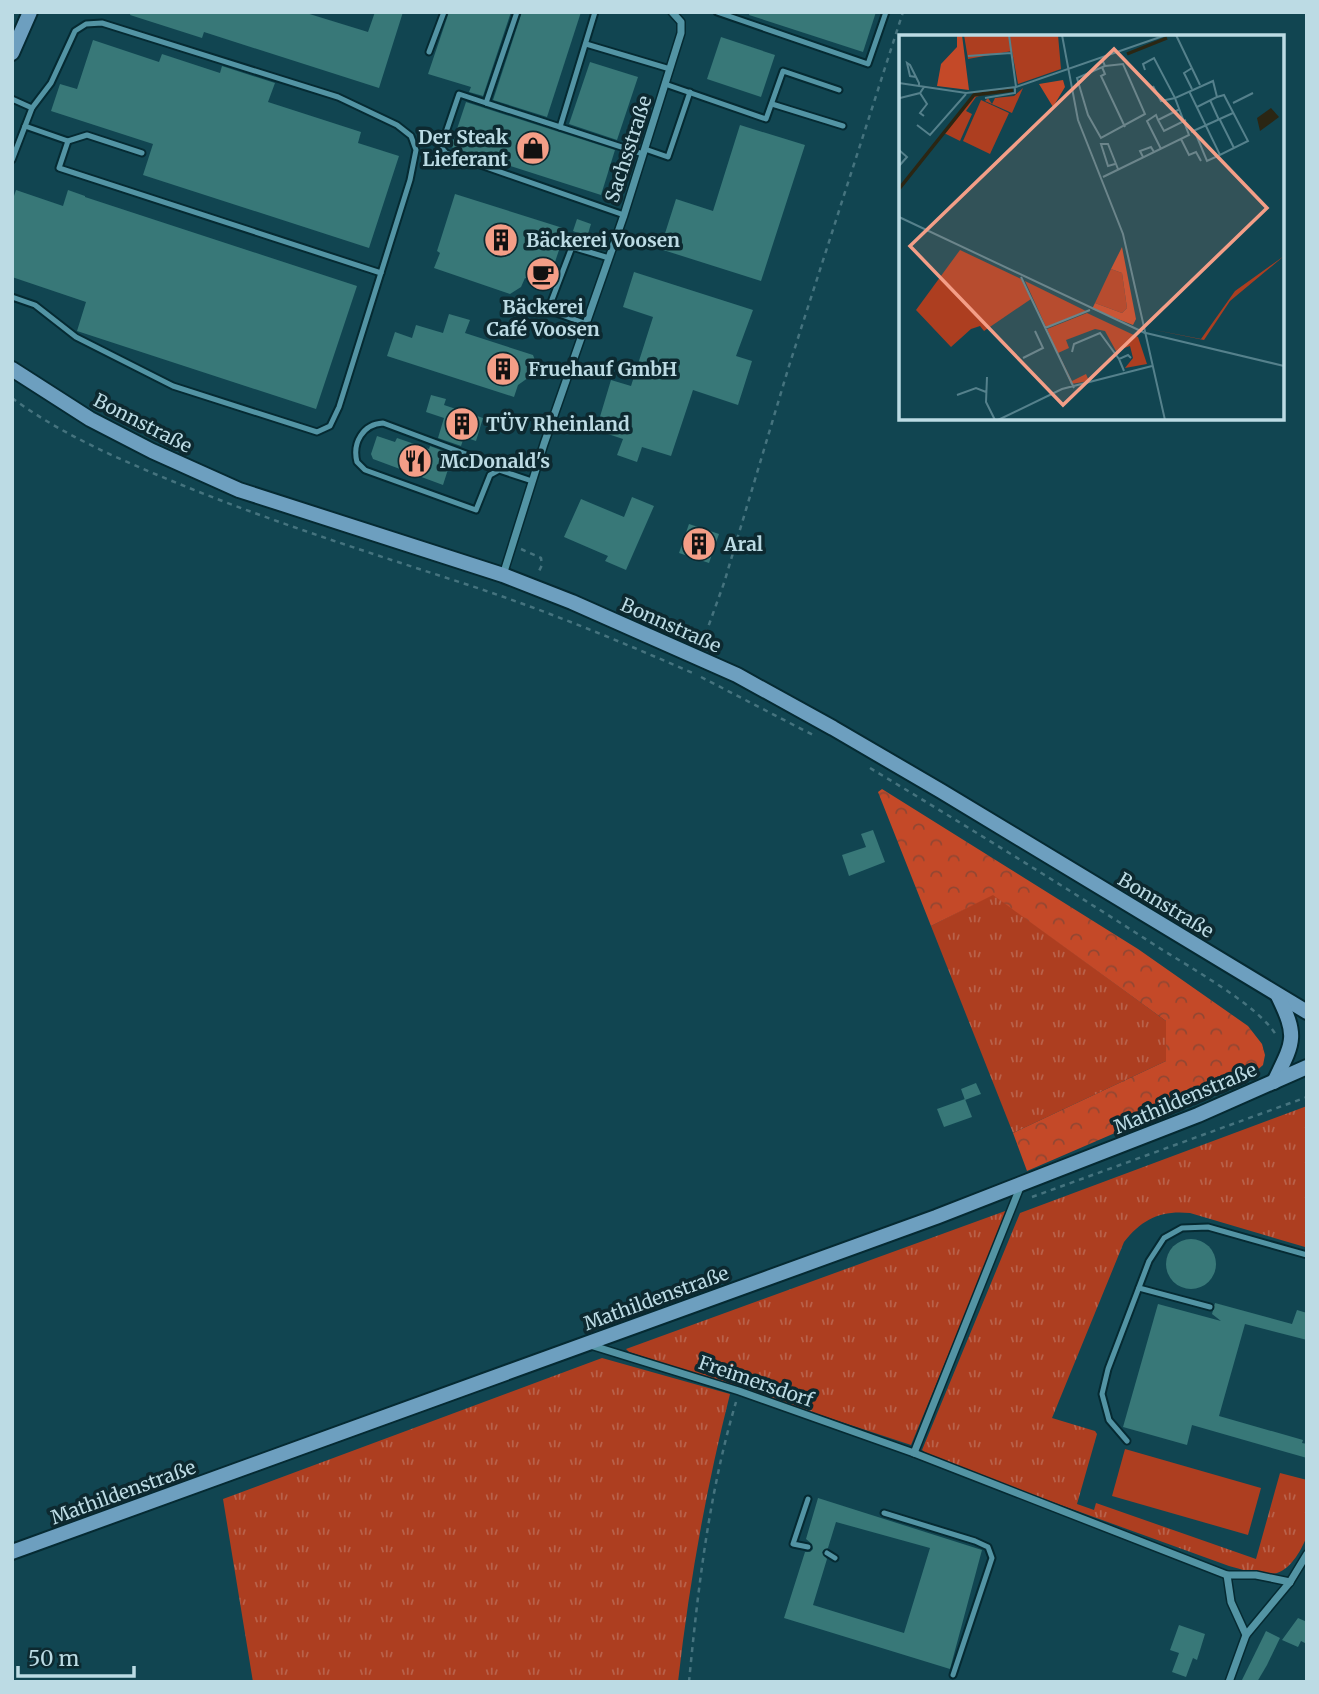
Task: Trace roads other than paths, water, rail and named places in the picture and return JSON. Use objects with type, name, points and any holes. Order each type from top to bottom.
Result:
[{"type":"main road","points":[[12,53],[30,12]]},
{"type":"main road","name":"Bonnstraße","points":[[12,369],[90,419],[152,451],[239,490],[503,575],[572,602],[737,676],[834,727],[1307,1012]]},
{"type":"main road","points":[[1274,1082],[1292,1040],[1291,1022],[1278,994]]},
{"type":"main road","name":"Mathildenstraße","points":[[12,1552],[1020,1185],[1198,1115],[1307,1067]]},
{"type":"street","name":"Sachsstraße","points":[[503,575],[559,400],[610,258],[670,69],[681,33],[681,22],[675,13]]},
{"type":"street","points":[[914,1453],[1020,1185]]},
{"type":"street","name":"Freimersdorf","points":[[586,1344],[739,1391],[914,1453],[1227,1575],[1256,1575],[1290,1582]]},
{"type":"street","points":[[1228,1682],[1246,1635],[1290,1582],[1307,1554]]},
{"type":"street","points":[[1227,1575],[1231,1602],[1246,1635]]},
{"type":"lane","points":[[429,52],[444,12]]},
{"type":"lane","points":[[486,103],[517,12]]},
{"type":"lane","points":[[559,127],[596,12]]},
{"type":"lane","points":[[717,12],[868,64],[886,12]]},
{"type":"lane","points":[[12,160],[32,108],[51,83],[75,31],[86,24],[102,23],[338,97],[397,125],[411,136],[416,150],[410,180],[339,407],[330,426],[317,432],[173,386],[76,337],[35,306],[12,297]]},
{"type":"lane","points":[[586,44],[670,69]]},
{"type":"lane","points":[[665,84],[766,119],[783,71],[839,90]]},
{"type":"lane","points":[[624,215],[446,153],[441,147],[458,94],[559,127],[668,157],[690,93]]},
{"type":"lane","points":[[12,99],[32,108]]},
{"type":"lane","points":[[772,104],[843,126]]},
{"type":"lane","points":[[25,126],[68,141],[88,135],[142,153]]},
{"type":"lane","points":[[68,141],[59,168],[381,273]]},
{"type":"lane","points":[[587,324],[548,310],[572,247],[610,258]]},
{"type":"lane","points":[[499,470],[490,475],[476,510],[365,470],[357,462],[355,449],[369,425],[383,423],[532,481]]},
{"type":"lane","points":[[1127,1441],[1109,1420],[1102,1394],[1108,1369],[1149,1261],[1164,1238],[1182,1228],[1208,1227],[1307,1255]]},
{"type":"lane","points":[[1139,1288],[1210,1307]]},
{"type":"lane","points":[[808,1499],[793,1545],[808,1547]]},
{"type":"lane","points":[[884,1513],[988,1547],[992,1558],[953,1675]]},
{"type":"lane","points":[[827,1553],[835,1558]]},
{"type":"place","name":"Der Steak Lieferant","points":[[533,148]]},
{"type":"place","name":"Bäckerei Voosen","points":[[501,240]]},
{"type":"place","name":"Bäckerei Café Voosen","points":[[543,274]]},
{"type":"place","name":"Fruehauf GmbH","points":[[503,369]]},
{"type":"place","name":"TÜV Rheinland","points":[[462,424]]},
{"type":"place","name":"McDonald's","points":[[415,461]]},
{"type":"place","name":"Aral","points":[[699,544]]}]
